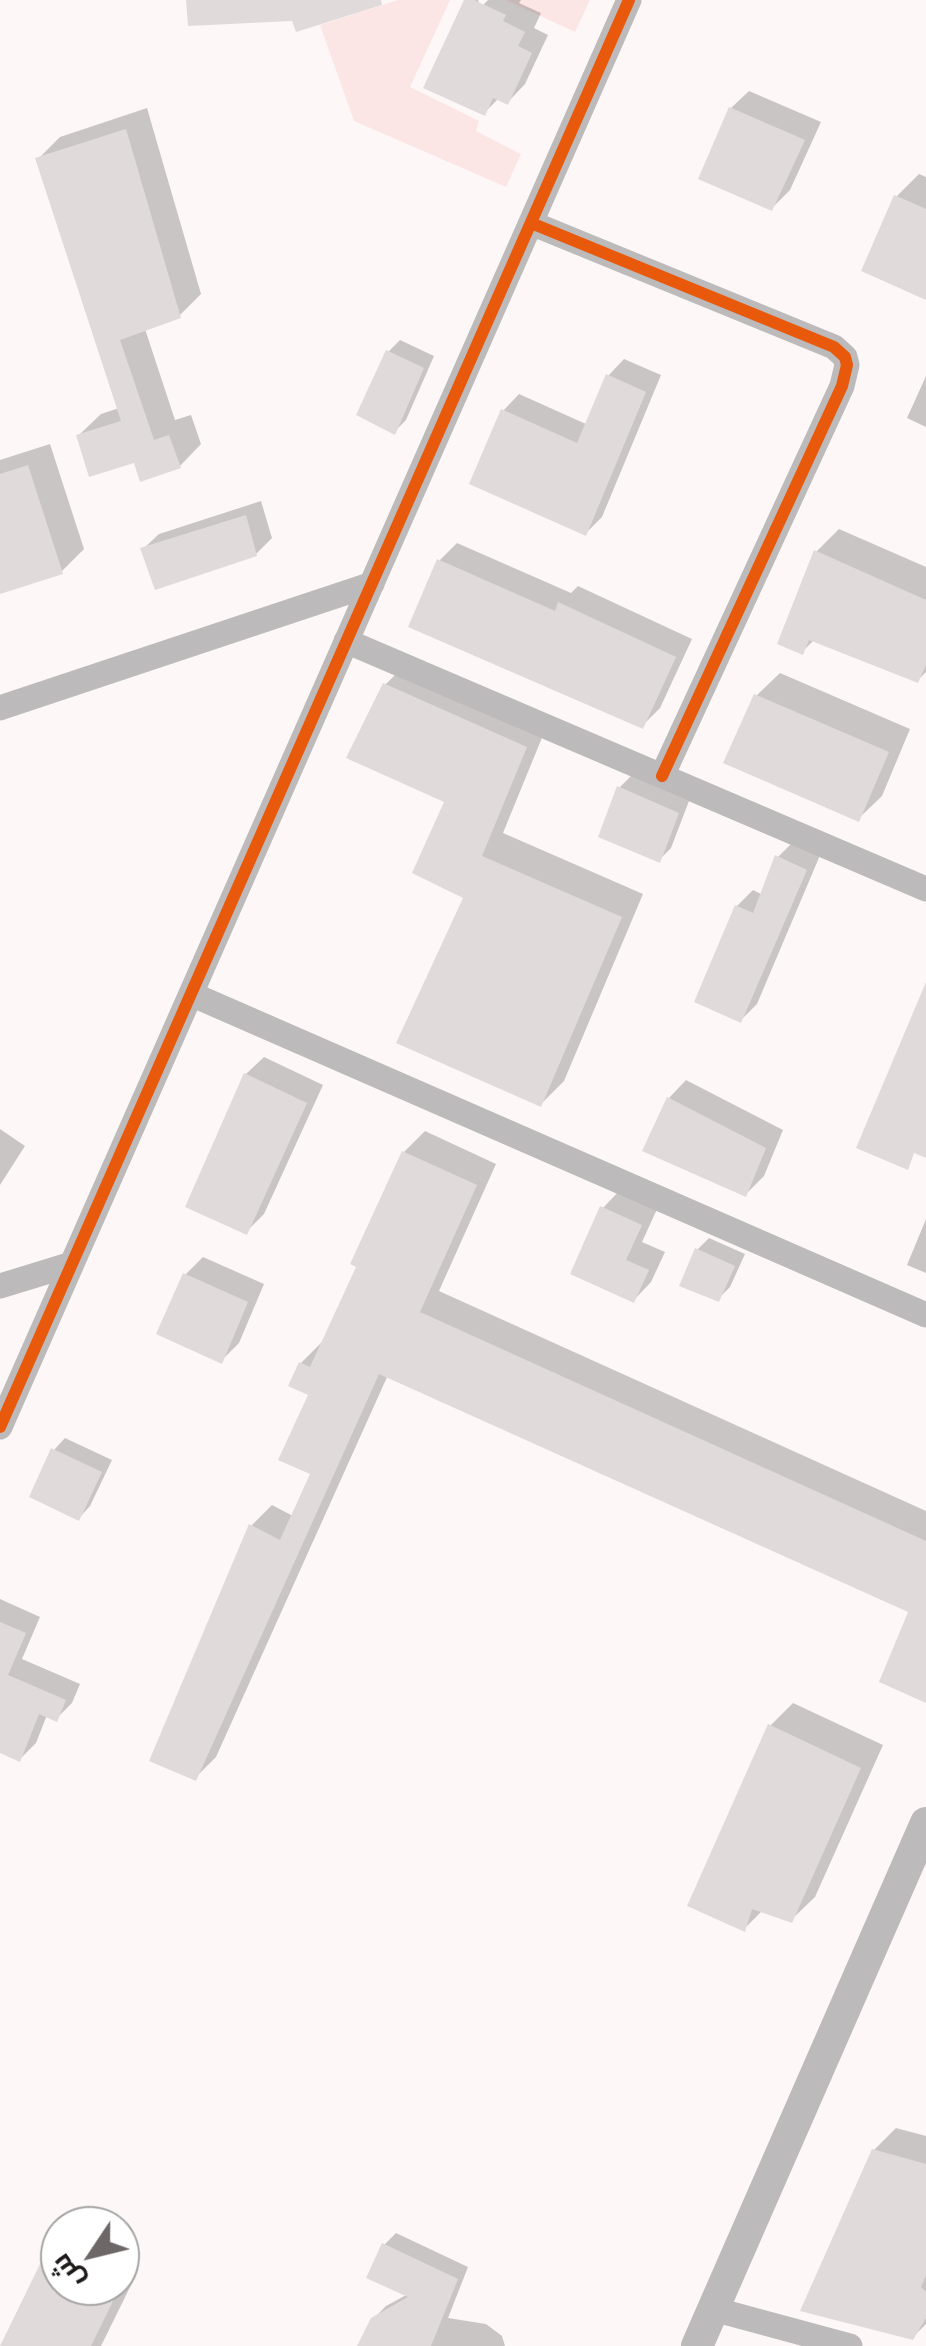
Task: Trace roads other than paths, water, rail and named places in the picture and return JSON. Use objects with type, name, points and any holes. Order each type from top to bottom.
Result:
[{"type":"street","points":[[0,1427],[629,0]]},
{"type":"street","points":[[531,222],[834,346],[847,365],[842,386],[662,776]]},
{"type":"street","points":[[0,708],[372,584]]},
{"type":"street","points":[[346,641],[926,889]]},
{"type":"street","points":[[191,994],[926,1315]]},
{"type":"street","points":[[0,1286],[72,1264]]},
{"type":"street","points":[[696,2346],[926,1823]]},
{"type":"street","points":[[713,2309],[850,2346]]}]
